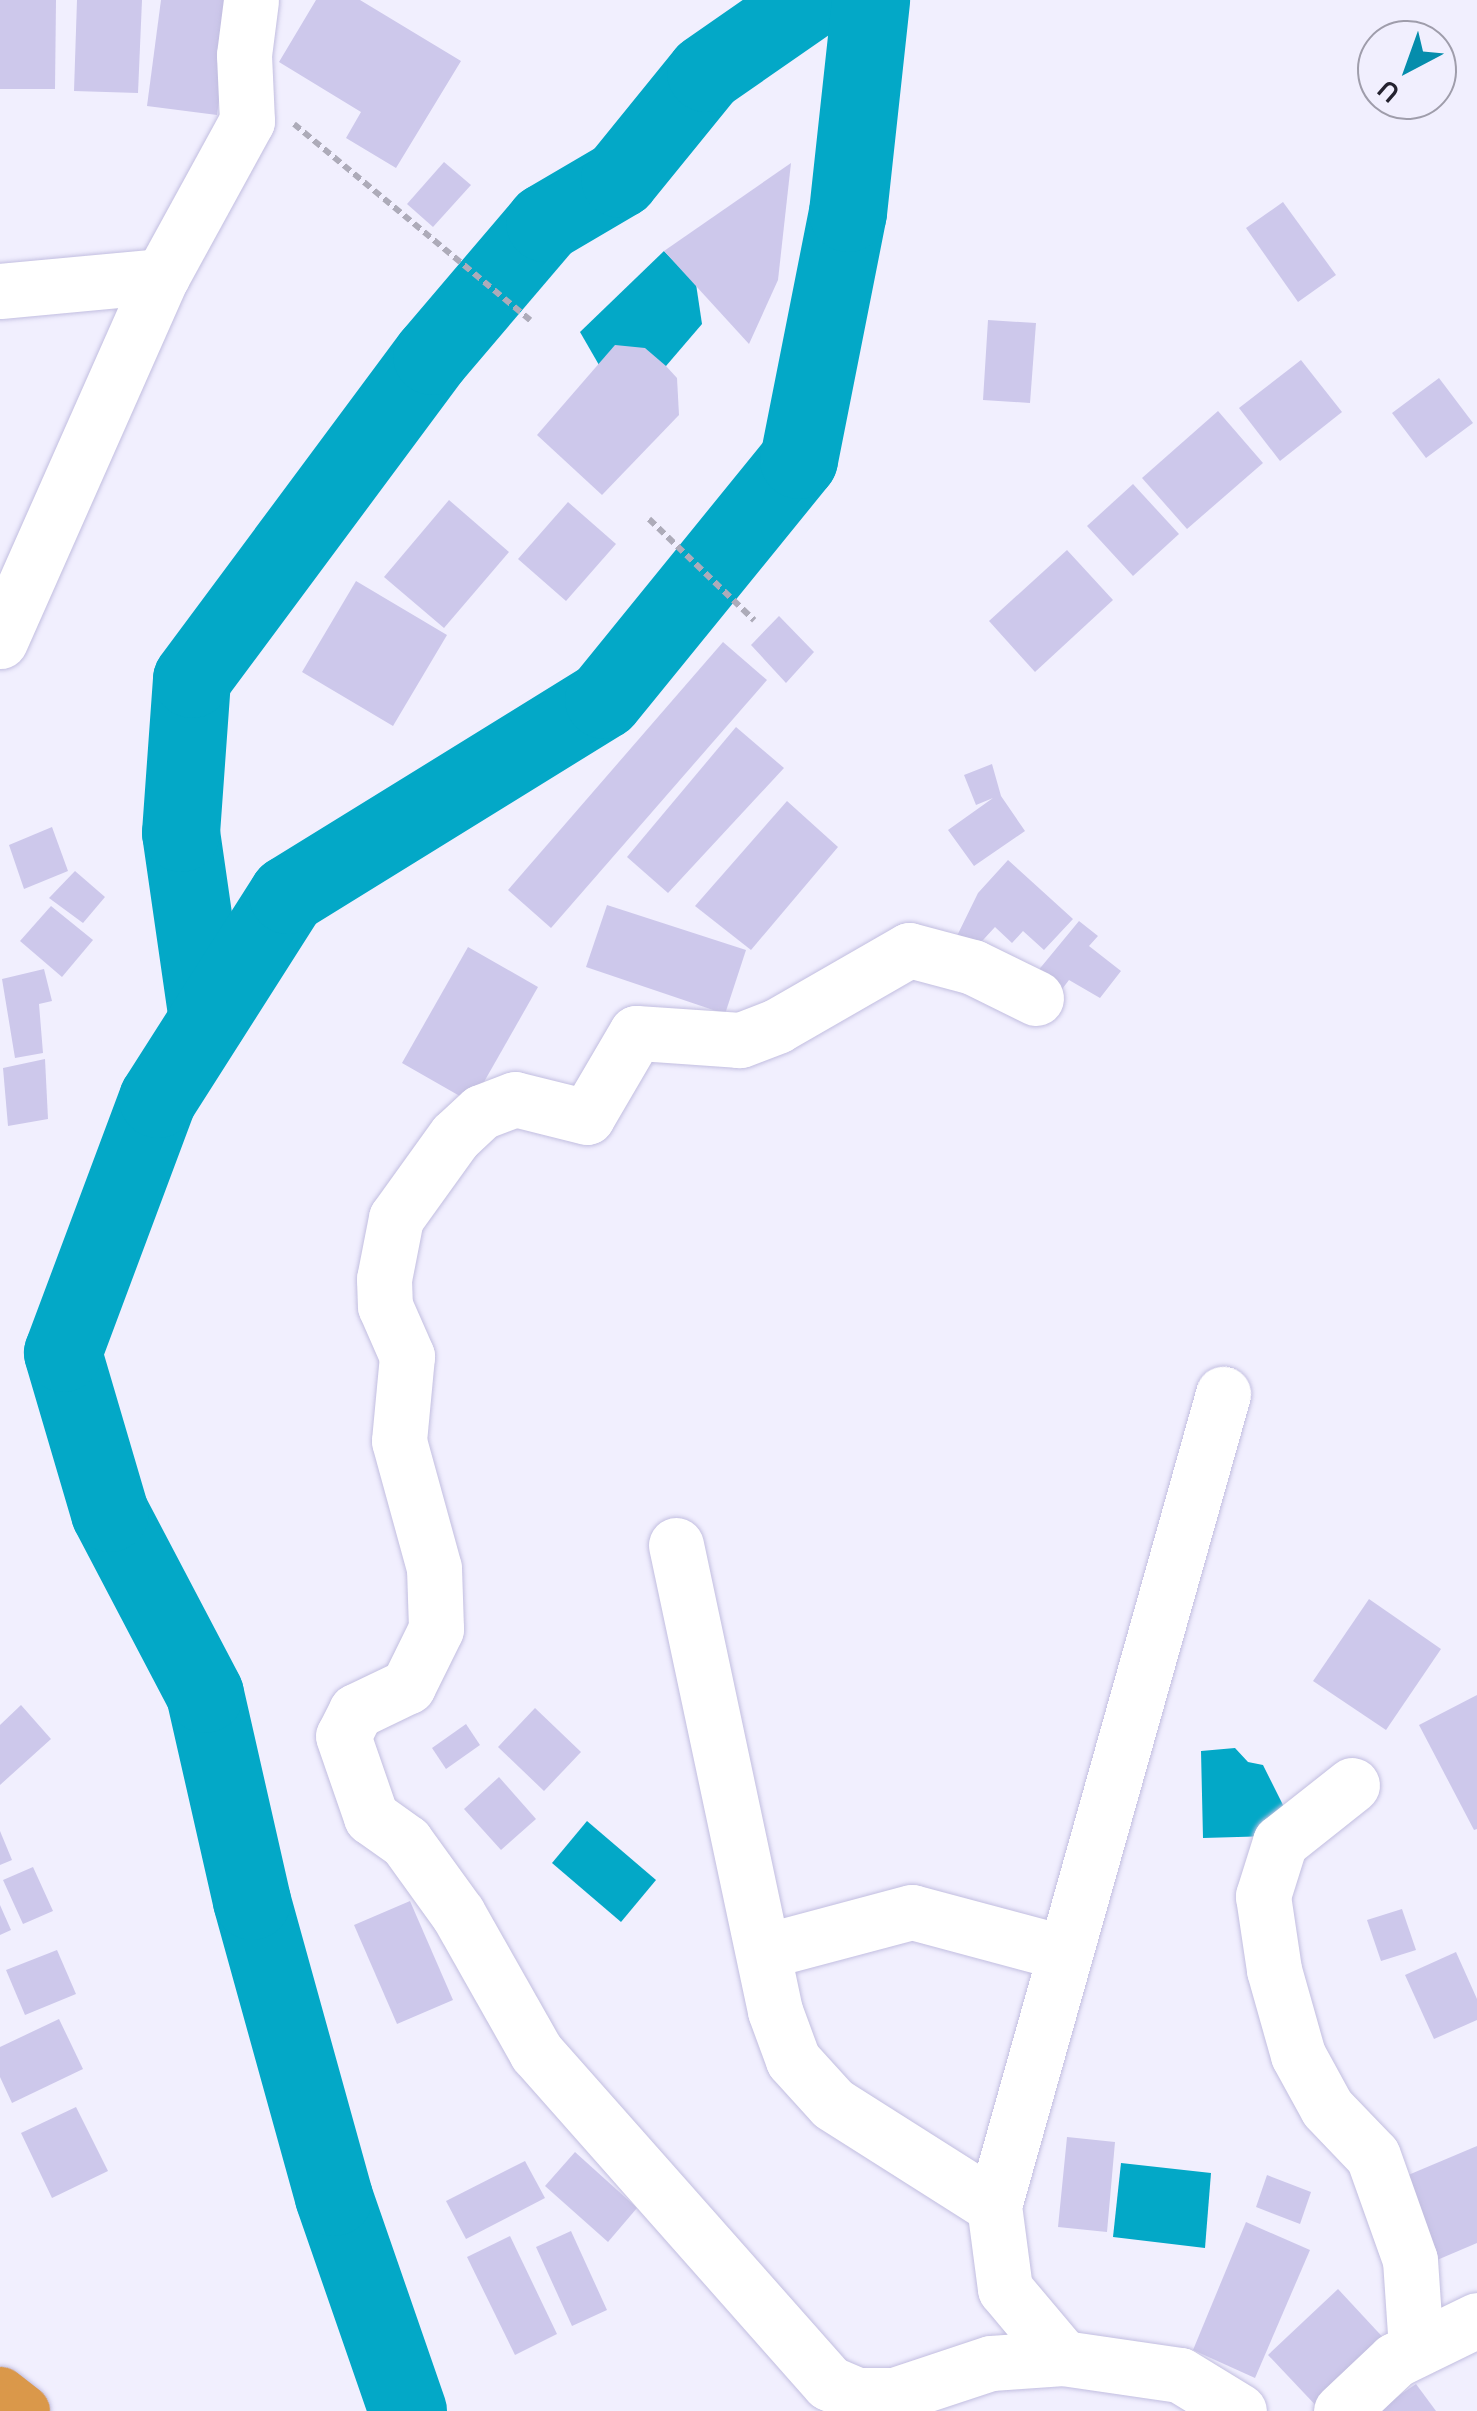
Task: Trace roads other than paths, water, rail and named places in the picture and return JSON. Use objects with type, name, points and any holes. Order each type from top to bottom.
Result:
[{"type":"highway","points":[[0,2394],[22,2411]]},
{"type":"street","points":[[0,641],[162,276],[247,122],[250,89],[244,55],[251,0]]},
{"type":"street","points":[[0,290],[162,276]]},
{"type":"street","points":[[1036,998],[973,968],[909,950],[777,1026],[740,1040],[636,1033],[587,1117],[515,1098],[481,1112],[455,1136],[396,1218],[384,1279],[385,1306],[408,1356],[399,1442],[434,1568],[436,1629],[408,1686],[356,1711],[343,1736],[371,1818],[406,1842],[458,1914],[536,2052],[814,2371],[843,2391],[894,2395],[990,2363],[1063,2358],[1180,2375],[1239,2411]]},
{"type":"street","points":[[1063,2358],[1005,2290],[994,2206],[1223,1394]]},
{"type":"street","points":[[676,1545],[775,2012],[794,2060],[833,2104],[994,2206]]},
{"type":"street","points":[[1352,1785],[1280,1842],[1262,1896],[1274,1970],[1298,2055],[1327,2108],[1373,2156],[1410,2260],[1416,2347]]},
{"type":"street","points":[[765,1951],[912,1912],[1065,1954]]},
{"type":"street","points":[[1341,2411],[1368,2380],[1416,2347],[1477,2320]]},
{"type":"water","points":[[664,251],[696,284],[702,324],[666,366],[599,365],[580,332]]},
{"type":"water","points":[[1235,1748],[1248,1762],[1263,1765],[1284,1807],[1272,1836],[1203,1838],[1201,1751]]},
{"type":"water","points":[[587,1821],[656,1880],[621,1922],[552,1863]]},
{"type":"water","points":[[1121,2163],[1211,2173],[1205,2248],[1113,2237]]},
{"type":"waterway","points":[[208,1020],[181,833],[192,679],[432,356],[545,223],[620,179],[706,73],[811,0]]},
{"type":"waterway","points":[[408,2411],[334,2197],[252,1901],[205,1694],[110,1513],[63,1353],[158,1099],[288,895],[604,700],[799,460],[848,213],[871,0]]}]
